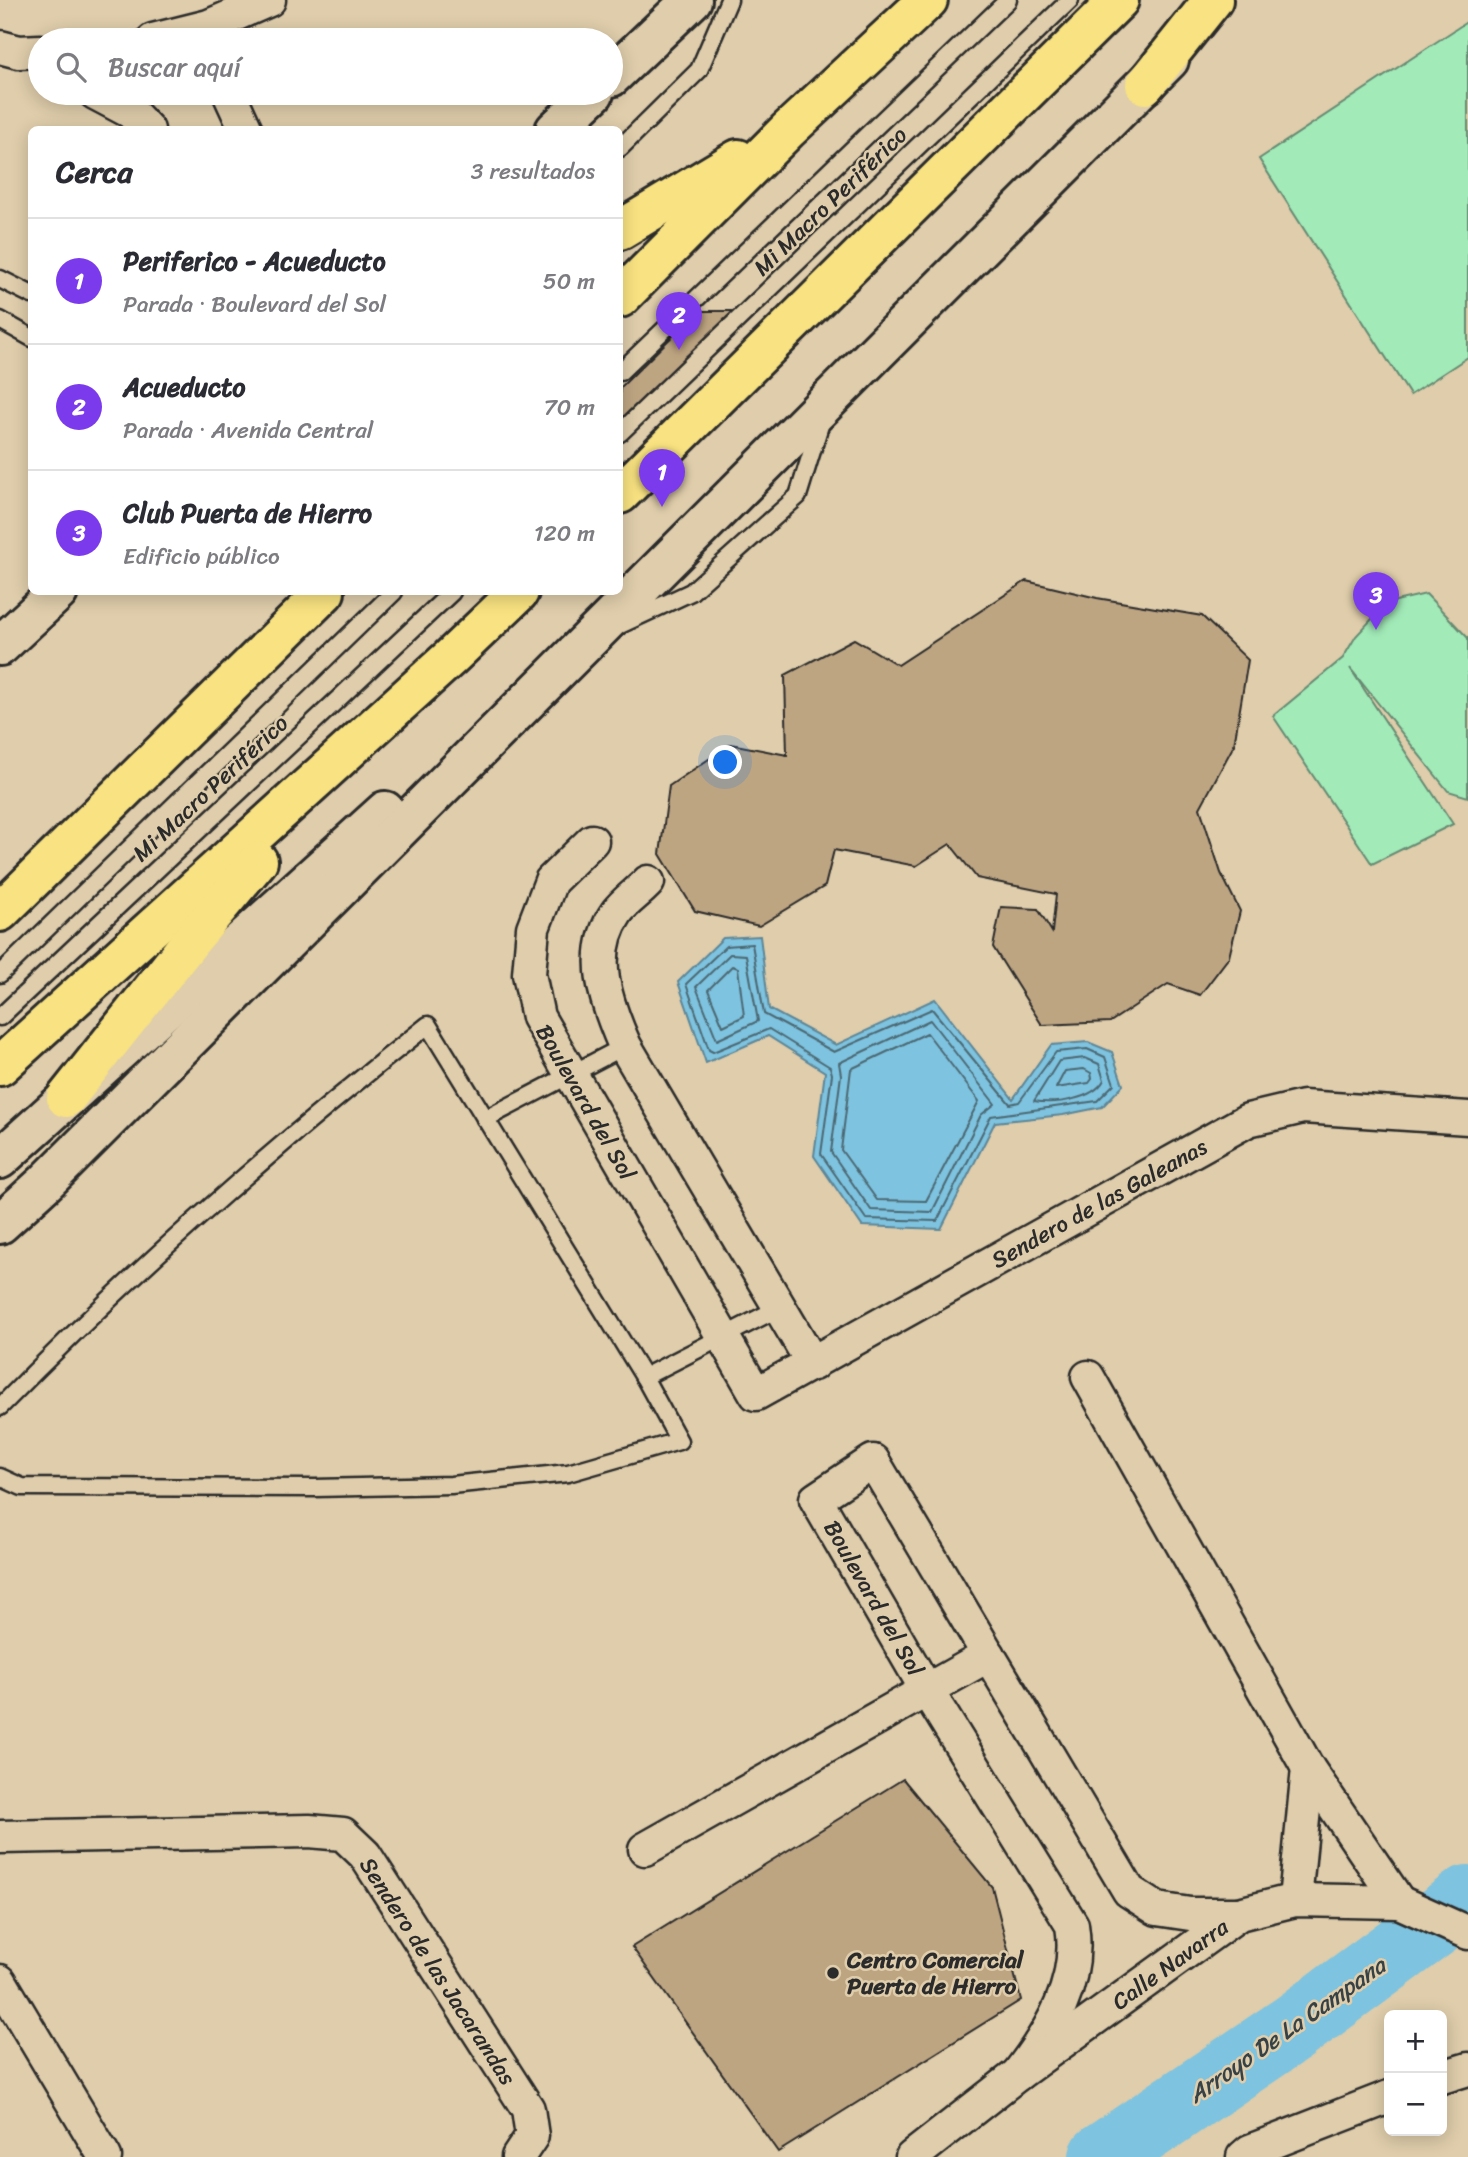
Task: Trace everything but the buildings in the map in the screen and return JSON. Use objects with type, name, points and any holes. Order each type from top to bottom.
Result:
[{"type":"highway","points":[[623,295],[788,130],[928,0]]},
{"type":"highway","points":[[623,491],[831,289],[1119,0]]},
{"type":"highway","points":[[1145,85],[1213,0]]},
{"type":"highway","points":[[623,228],[788,130]]},
{"type":"highway","points":[[0,912],[322,595]]},
{"type":"highway","points":[[0,1066],[450,659],[516,595]]},
{"type":"highway","points":[[66,1098],[242,878],[450,659]]},
{"type":"main road","points":[[623,66],[692,0]]},
{"type":"main road","points":[[0,1224],[45,1183],[593,638],[1229,0]]},
{"type":"main road","points":[[559,126],[581,105]]},
{"type":"main road","points":[[0,646],[55,595]]},
{"type":"main road","points":[[0,1160],[465,739],[593,638]]},
{"type":"street","points":[[220,28],[269,0]]},
{"type":"street","points":[[235,105],[244,126]]},
{"type":"street","name":"Boulevard del Sol","points":[[592,841],[551,881],[533,928],[529,974],[538,1017],[756,1394]]},
{"type":"street","points":[[648,882],[617,913],[602,950],[604,998],[625,1046],[813,1364]]},
{"type":"street","name":"Sendero de las Galeanas","points":[[756,1394],[1248,1120],[1303,1107],[1468,1118]]},
{"type":"street","points":[[1088,1377],[1308,1768],[1410,1907]]},
{"type":"street","name":"Boulevard del Sol","points":[[1018,2074],[1048,2035],[1062,2005],[1075,1944],[1072,1925],[926,1689],[816,1499],[873,1461],[1129,1891],[1157,1909],[1190,1914],[1239,1914]]},
{"type":"street","points":[[646,1850],[989,1655]]},
{"type":"street","points":[[1295,1900],[1308,1768]]},
{"type":"street","name":"Sendero de las Jacarandas","points":[[0,1837],[309,1831],[343,1834],[365,1855],[528,2109],[532,2136],[518,2157]]},
{"type":"street","name":"Calle Navarra","points":[[912,2157],[1018,2074],[1239,1914],[1295,1900],[1410,1907],[1462,1931]]},
{"type":"street","points":[[0,1982],[104,2157]]},
{"type":"street","points":[[1447,2075],[1468,2069]]},
{"type":"street","points":[[1243,2157],[1250,2151],[1384,2100]]},
{"type":"lane","points":[[623,145],[699,70],[729,0]]},
{"type":"lane","name":"Mi Macro Periférico","points":[[623,369],[1008,0]]},
{"type":"lane","name":"Mi Macro Periférico","points":[[623,430],[1070,0]]},
{"type":"lane","points":[[0,279],[28,293]]},
{"type":"lane","points":[[0,320],[28,336]]},
{"type":"lane","name":"Mi Macro Periférico","points":[[0,974],[391,595]]},
{"type":"lane","name":"Mi Macro Periférico","points":[[0,1017],[449,595]]},
{"type":"lane","points":[[0,1407],[80,1325],[340,1094],[428,1025],[644,1377],[679,1441],[568,1473],[451,1485],[315,1488],[22,1486],[0,1477]]},
{"type":"lane","points":[[485,1119],[625,1046]]},
{"type":"lane","points":[[644,1377],[779,1308]]},
{"type":"green space","points":[[1468,21],[1468,357],[1410,395],[1259,159]]},
{"type":"green space","points":[[1426,594],[1468,638],[1468,797],[1448,791],[1350,668],[1453,824],[1372,864],[1273,716],[1343,658],[1356,636],[1387,603]]},
{"type":"water","points":[[760,936],[769,1009],[836,1045],[935,999],[1013,1099],[1051,1045],[1088,1042],[1112,1052],[1123,1085],[1102,1107],[1063,1115],[995,1122],[941,1229],[862,1226],[814,1156],[825,1072],[768,1036],[706,1063],[678,982],[723,938]]},
{"type":"waterway","name":"Arroyo De La Campana","points":[[1103,2157],[1293,2028],[1468,1899]]},
{"type":"place","name":"Acueducto","points":[[679,350]]},
{"type":"place","name":"Periferico - Acueducto","points":[[662,507]]},
{"type":"place","name":"Club Puerta de Hierro","points":[[1376,630]]},
{"type":"place","name":"Centro Comercial Puerta de Hierro","points":[[833,1973]]}]
